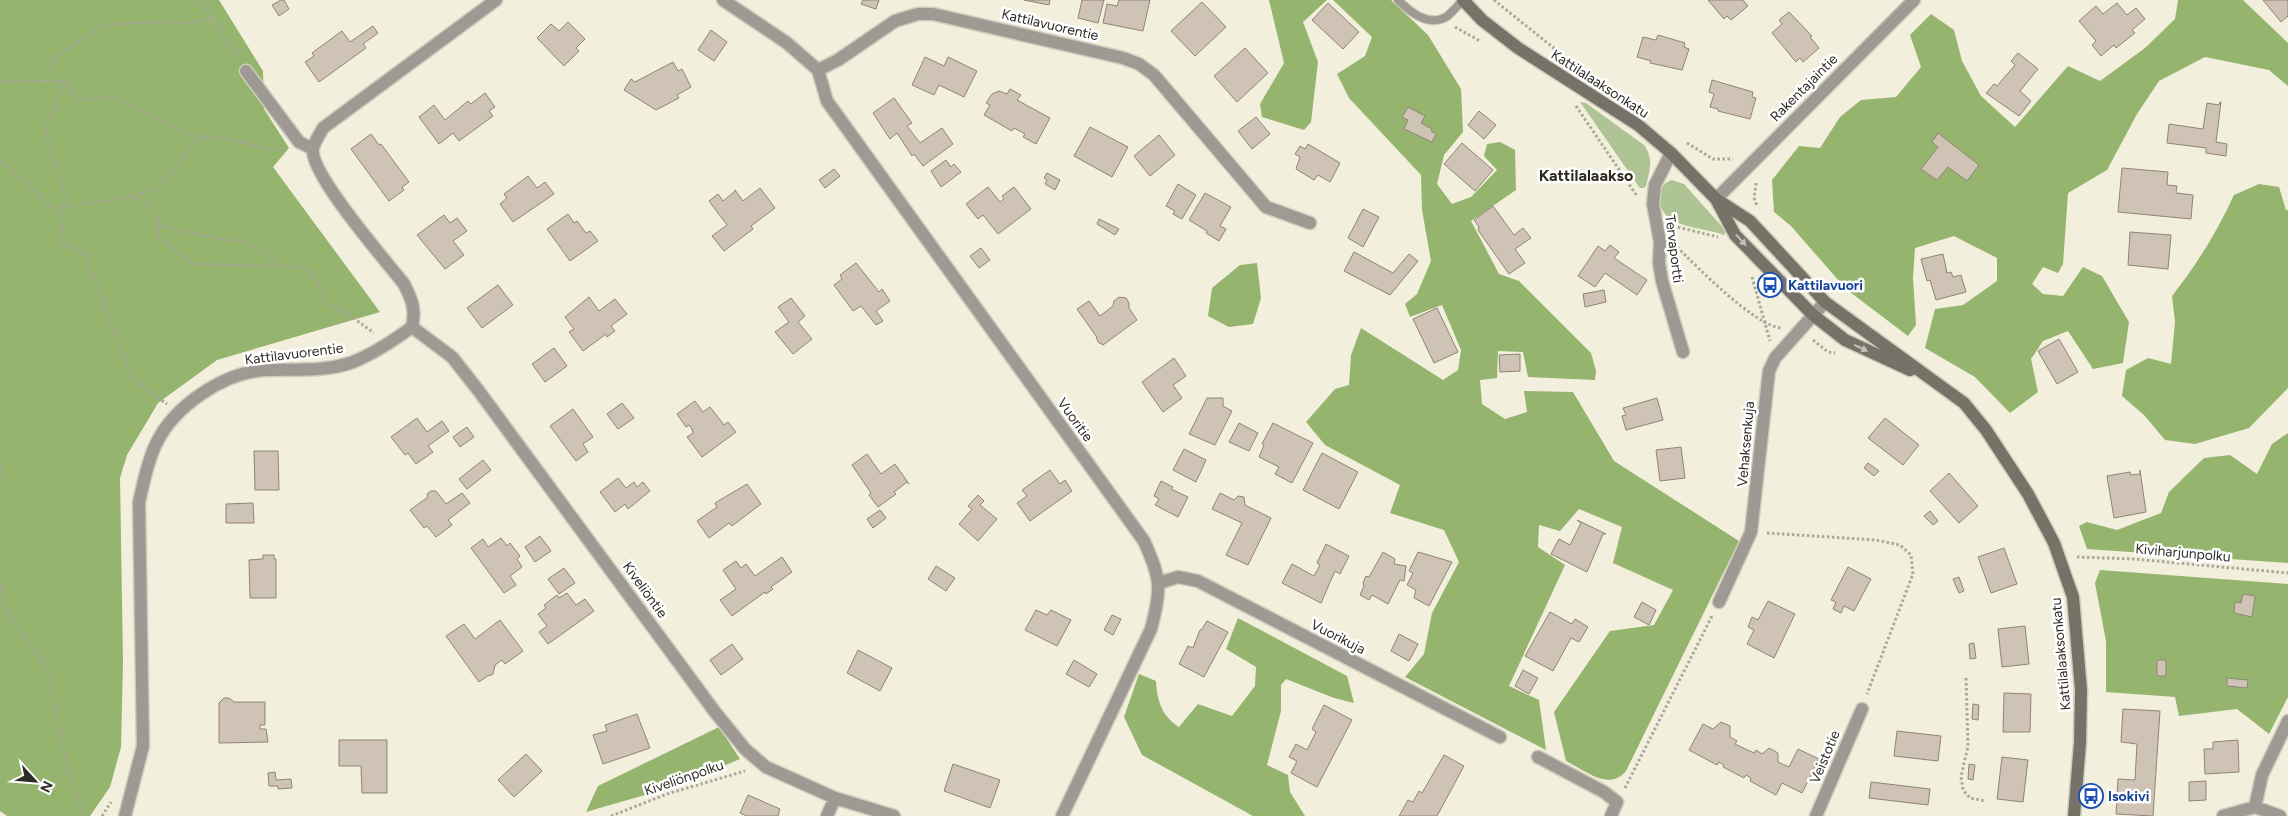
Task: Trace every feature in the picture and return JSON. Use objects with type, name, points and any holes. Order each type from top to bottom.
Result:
[{"type":"street","points":[[412,326],[415,313],[413,302],[404,284],[327,186],[316,166],[313,149],[323,128],[496,0]]},
{"type":"street","points":[[723,0],[786,43],[818,70]]},
{"type":"street","name":"Kattilalaaksonkatu","points":[[1463,0],[1482,20],[1518,48],[1638,125],[1671,153],[1716,199],[1750,221],[1825,302],[1964,403],[1986,430],[2028,494],[2054,543],[2073,597],[2081,690],[2080,743],[2074,816]]},
{"type":"street","name":"Rakentajaintie","points":[[1716,199],[1914,0]]},
{"type":"street","name":"Kattilavuorentie","points":[[818,70],[838,60],[895,21],[918,14],[933,14],[1123,58],[1139,64],[1154,75],[1266,207],[1310,223]]},
{"type":"street","name":"Vuoritie","points":[[818,70],[827,101],[1144,540],[1159,583],[1157,606],[1151,629],[1062,816]]},
{"type":"street","points":[[246,71],[299,142],[313,149]]},
{"type":"street","name":"Tervaportti","points":[[1671,153],[1661,170],[1653,192],[1662,281],[1683,352]]},
{"type":"street","name":"Kattilalaaksonkatu","points":[[1716,199],[1735,235],[1813,315],[1845,340],[1937,382]]},
{"type":"street","name":"Vehaksenkuja","points":[[1719,602],[1751,532],[1769,371],[1775,358],[1825,302]]},
{"type":"street","name":"Kattilavuorentie","points":[[128,815],[143,746],[139,502],[148,463],[157,442],[168,424],[200,393],[228,379],[264,370],[298,372],[352,362],[388,346],[412,326]]},
{"type":"street","name":"Kiveliöntie","points":[[412,326],[452,357],[715,712],[745,748],[766,767],[835,798],[894,816]]},
{"type":"street","name":"Vuorikuja","points":[[1159,583],[1178,577],[1198,582],[1500,737]]},
{"type":"street","name":"Veistotie","points":[[1816,816],[1862,709]]},
{"type":"street","points":[[2255,807],[2262,774],[2288,721]]},
{"type":"street","points":[[1538,757],[1604,792],[1618,802],[1611,816]]},
{"type":"street","points":[[827,816],[835,798]]},
{"type":"street","points":[[2223,816],[2255,807],[2280,816]]},
{"type":"lane","points":[[1398,0],[1414,16],[1433,20],[1445,17],[1463,0]]},
{"type":"path","points":[[200,0],[214,18],[246,71]]},
{"type":"path","points":[[45,83],[55,57],[103,25],[151,22],[189,23],[214,18]]},
{"type":"path","points":[[1469,35],[1483,44]]},
{"type":"path","points":[[0,82],[18,80],[45,83],[65,81]]},
{"type":"path","points":[[65,81],[76,100],[112,97],[173,128],[200,138],[218,137],[275,150],[299,142]]},
{"type":"path","points":[[65,81],[45,131],[65,192],[61,242],[84,254],[133,380],[179,414]]},
{"type":"path","points":[[1572,102],[1597,134],[1644,209],[1656,221],[1722,240]]},
{"type":"path","points":[[0,159],[53,208],[132,197],[159,188],[200,138]]},
{"type":"path","points":[[1756,179],[1754,198],[1760,212]]},
{"type":"path","points":[[132,197],[149,204],[158,214],[158,236],[193,264],[300,267],[313,273],[327,304],[348,314],[377,336],[369,340]]},
{"type":"path","points":[[158,224],[248,243],[281,266]]},
{"type":"path","points":[[1673,244],[1727,294],[1764,322],[1780,328],[1784,326]]},
{"type":"path","points":[[1752,274],[1775,358]]},
{"type":"path","points":[[164,410],[168,405]]},
{"type":"path","points":[[0,465],[2,476],[0,480]]},
{"type":"path","points":[[1751,532],[1876,540],[1900,545],[1911,556],[1913,574],[1862,709]]},
{"type":"path","points":[[2073,549],[2079,566]]},
{"type":"path","name":"Kiviharjunpolku","points":[[2077,557],[2134,560],[2288,574]]},
{"type":"path","points":[[0,579],[5,606],[17,630],[42,659],[52,683],[56,713],[67,764],[84,816]]},
{"type":"path","points":[[1618,802],[1719,602]]},
{"type":"path","points":[[1966,678],[1968,746],[1961,777],[1963,790],[1970,798],[1986,801]]},
{"type":"path","name":"Kiveliönpolku","points":[[611,816],[667,794],[733,773],[766,767]]},
{"type":"path","points":[[102,816],[116,794]]},
{"type":"green space","points":[[0,0],[219,0],[263,71],[264,109],[289,148],[273,167],[380,312],[217,360],[158,403],[127,455],[120,478],[123,663],[121,747],[110,787],[90,816],[7,816],[0,811]]},
{"type":"green space","points":[[1269,0],[1327,0],[1303,22],[1318,62],[1311,122],[1304,130],[1262,117],[1260,104],[1284,63]]},
{"type":"green space","points":[[1333,0],[1391,0],[1428,35],[1461,89],[1463,132],[1444,155],[1437,184],[1452,204],[1471,197],[1497,170],[1484,156],[1487,144],[1500,142],[1515,150],[1516,190],[1471,221],[1499,274],[1519,281],[1591,353],[1596,371],[1595,380],[1528,377],[1523,352],[1498,351],[1497,378],[1480,380],[1482,404],[1505,419],[1527,412],[1524,391],[1573,392],[1614,461],[1739,541],[1626,771],[1612,780],[1589,774],[1566,761],[1554,712],[1610,631],[1654,625],[1673,590],[1613,563],[1622,527],[1579,509],[1560,531],[1539,525],[1538,547],[1565,565],[1509,686],[1539,700],[1546,750],[1405,677],[1424,654],[1432,613],[1459,562],[1444,530],[1390,513],[1400,485],[1325,445],[1306,422],[1335,389],[1349,385],[1351,355],[1361,328],[1443,380],[1458,370],[1461,350],[1442,305],[1410,317],[1405,304],[1417,294],[1431,261],[1422,210],[1421,175],[1349,98],[1337,74],[1365,56],[1372,37]]},
{"type":"green space","points":[[2178,0],[2243,0],[2288,43],[2288,86],[2269,70],[2205,57],[2159,81],[2137,114],[2107,170],[2068,193],[2063,264],[2058,273],[2043,267],[2032,284],[2043,294],[2063,296],[2083,267],[2102,276],[2129,322],[2123,363],[2093,369],[2068,331],[2043,341],[2031,359],[2038,392],[2010,413],[1975,377],[1925,348],[1935,309],[1963,305],[1997,281],[1997,258],[1954,236],[1915,248],[1913,278],[1916,325],[1908,336],[1846,289],[1791,226],[1774,212],[1772,180],[1799,146],[1820,148],[1840,117],[1861,100],[1896,97],[1921,67],[1910,35],[1931,14],[1954,30],[1962,61],[1981,96],[2015,127],[2068,66],[2100,81],[2145,48],[2175,19]]},
{"type":"green space","points":[[1580,102],[1586,103],[1644,145],[1649,155],[1650,165],[1649,175],[1644,188],[1640,188]]},
{"type":"green space","points":[[1672,180],[1684,184],[1726,231],[1724,235],[1681,224],[1672,220],[1665,213],[1660,205],[1660,193],[1664,185]]},
{"type":"green space","points":[[2259,184],[2279,187],[2286,210],[2288,210],[2288,388],[2249,428],[2195,444],[2165,440],[2144,415],[2122,396],[2126,370],[2148,358],[2171,364],[2175,322],[2172,296],[2206,247],[2234,195]]},
{"type":"green space","points":[[1257,263],[1261,298],[1253,324],[1229,327],[1208,316],[1212,288],[1240,265]]},
{"type":"green space","points":[[2288,433],[2288,563],[2087,549],[2079,526],[2087,522],[2117,530],[2161,513],[2169,492],[2204,458],[2230,455],[2257,474],[2272,444]]},
{"type":"green space","points":[[2100,570],[2288,584],[2288,697],[2269,734],[2237,709],[2179,716],[2175,697],[2106,692],[2106,641],[2095,583]]},
{"type":"green space","points":[[1238,618],[1347,676],[1354,703],[1334,698],[1286,679],[1281,685],[1281,711],[1267,765],[1288,775],[1290,792],[1305,816],[1253,816],[1142,755],[1124,717],[1139,674],[1156,681],[1159,701],[1165,713],[1179,727],[1198,704],[1232,716],[1255,686],[1256,667],[1226,649]]},
{"type":"green space","points":[[719,727],[740,759],[676,786],[586,812],[598,786]]},
{"type":"building","points":[[284,0],[289,9],[279,16],[272,5]]},
{"type":"building","points":[[863,0],[879,0],[876,9],[861,4]]},
{"type":"building","points":[[1024,0],[1050,0],[1049,5]]},
{"type":"building","points":[[1082,0],[1104,0],[1098,23],[1078,18]]},
{"type":"building","points":[[1119,0],[1150,0],[1143,31],[1103,23],[1107,4],[1117,6]]},
{"type":"building","points":[[1708,0],[1743,0],[1748,6],[1731,20],[1727,16],[1724,19]]},
{"type":"building","points":[[2263,0],[2288,0],[2288,16],[2281,22]]},
{"type":"building","points":[[1202,2],[1226,27],[1195,56],[1171,31]]},
{"type":"building","points":[[1328,3],[1359,32],[1343,49],[1312,20]]},
{"type":"building","points":[[2117,3],[2127,15],[2136,8],[2145,19],[2132,30],[2135,33],[2116,48],[2114,45],[2101,56],[2092,45],[2096,41],[2079,21],[2096,6],[2103,14]]},
{"type":"building","points":[[1789,12],[1812,36],[1810,37],[1819,48],[1803,62],[1800,58],[1796,62],[1772,33],[1782,24],[1779,20]]},
{"type":"building","points":[[568,22],[585,39],[576,48],[579,51],[564,66],[537,38],[551,24],[559,31]]},
{"type":"building","points":[[373,26],[378,33],[363,44],[366,48],[319,82],[305,62],[314,56],[312,53],[342,31],[350,42]]},
{"type":"building","points":[[711,30],[727,42],[714,61],[698,50]]},
{"type":"building","points":[[1658,35],[1685,43],[1684,47],[1689,49],[1682,70],[1650,63],[1651,61],[1637,57],[1643,37],[1656,40]]},
{"type":"building","points":[[1245,48],[1268,73],[1237,102],[1214,76]]},
{"type":"building","points":[[2018,53],[2038,69],[2020,91],[2031,101],[2019,116],[1986,93],[1994,84],[1997,86],[2015,65],[2011,61]]},
{"type":"building","points":[[925,57],[944,66],[948,57],[977,71],[964,97],[939,85],[934,95],[912,85]]},
{"type":"building","points":[[673,62],[678,71],[682,69],[691,87],[677,95],[679,98],[656,110],[624,90],[631,79],[635,82]]},
{"type":"building","points":[[1712,80],[1753,92],[1752,97],[1756,98],[1750,119],[1718,111],[1718,109],[1710,107],[1714,94],[1709,92]]},
{"type":"building","points":[[1010,89],[1021,95],[1017,100],[1050,118],[1036,144],[1023,137],[1025,134],[1014,128],[1012,131],[984,115],[990,105],[986,103],[992,94],[999,91],[1007,94]]},
{"type":"building","points":[[485,93],[495,107],[489,111],[493,116],[459,141],[453,133],[439,144],[419,117],[434,105],[445,120],[468,101],[471,104]]},
{"type":"building","points":[[894,98],[912,123],[907,126],[920,143],[942,128],[953,144],[923,166],[914,154],[912,156],[897,133],[890,139],[873,113]]},
{"type":"building","points":[[2220,102],[2216,142],[2227,144],[2226,156],[2206,153],[2206,148],[2167,143],[2169,124],[2203,129],[2207,103],[2219,105]]},
{"type":"building","points":[[1408,107],[1425,116],[1421,123],[1432,129],[1431,131],[1436,134],[1432,142],[1404,129],[1408,120],[1402,117]]},
{"type":"building","points":[[1479,111],[1496,125],[1484,139],[1468,125]]},
{"type":"building","points":[[1256,117],[1270,134],[1252,149],[1238,131]]},
{"type":"building","points":[[1090,127],[1128,147],[1112,177],[1074,156]]},
{"type":"building","points":[[1938,133],[1979,165],[1967,181],[1948,167],[1937,180],[1921,169],[1938,147],[1932,142]]},
{"type":"building","points":[[371,134],[379,145],[381,144],[409,182],[402,187],[404,190],[389,201],[351,149]]},
{"type":"building","points":[[1159,135],[1175,155],[1150,176],[1134,156]]},
{"type":"building","points":[[1462,143],[1493,170],[1475,191],[1444,164]]},
{"type":"building","points":[[1308,144],[1340,163],[1330,182],[1318,175],[1314,180],[1296,169],[1300,157],[1295,154],[1300,146],[1305,149]]},
{"type":"building","points":[[946,160],[951,167],[954,164],[961,172],[941,187],[931,171]]},
{"type":"building","points":[[2122,168],[2168,172],[2167,185],[2177,186],[2176,193],[2193,195],[2191,219],[2118,212]]},
{"type":"building","points":[[834,169],[840,176],[825,188],[819,180]]},
{"type":"building","points":[[1047,173],[1060,180],[1055,190],[1045,184],[1047,180],[1044,178]]},
{"type":"building","points":[[528,176],[537,188],[545,182],[554,194],[513,222],[500,204],[507,198],[504,194]]},
{"type":"building","points":[[1178,184],[1196,195],[1182,219],[1173,214],[1175,211],[1166,206]]},
{"type":"building","points":[[988,187],[1000,202],[1004,199],[1002,196],[1014,187],[1031,209],[998,234],[983,215],[978,219],[966,204]]},
{"type":"building","points":[[760,188],[775,208],[751,226],[753,229],[724,251],[712,236],[727,225],[709,201],[718,194],[723,201],[735,190],[743,201]]},
{"type":"building","points":[[1205,193],[1231,207],[1220,226],[1226,229],[1219,241],[1189,220]]},
{"type":"building","points":[[1493,206],[1514,235],[1523,228],[1531,238],[1515,249],[1525,263],[1509,274],[1478,230],[1479,227],[1474,220]]},
{"type":"building","points":[[1363,209],[1379,217],[1363,247],[1348,238]]},
{"type":"building","points":[[568,214],[574,223],[577,221],[586,233],[590,231],[598,241],[570,261],[547,229]]},
{"type":"building","points":[[444,215],[450,223],[457,218],[467,231],[453,241],[464,255],[445,269],[417,235]]},
{"type":"building","points":[[1099,219],[1119,229],[1115,235],[1097,224]]},
{"type":"building","points":[[2130,232],[2171,235],[2168,269],[2128,265]]},
{"type":"building","points":[[1610,245],[1619,252],[1614,258],[1647,280],[1637,295],[1605,273],[1595,287],[1578,276],[1598,246],[1605,251]]},
{"type":"building","points":[[981,248],[990,260],[979,268],[970,256]]},
{"type":"building","points":[[1354,252],[1393,273],[1409,254],[1418,261],[1390,295],[1344,271]]},
{"type":"building","points":[[1943,254],[1947,273],[1951,272],[1953,277],[1961,275],[1966,292],[1936,300],[1930,280],[1927,281],[1921,259]]},
{"type":"building","points":[[856,263],[879,292],[882,289],[890,301],[876,311],[883,321],[876,325],[861,306],[853,311],[834,285],[842,279],[840,275]]},
{"type":"building","points":[[498,285],[513,305],[482,328],[467,308]]},
{"type":"building","points":[[1604,290],[1606,302],[1585,307],[1583,294]]},
{"type":"building","points":[[589,297],[599,311],[615,299],[627,314],[611,326],[615,331],[607,337],[606,334],[583,351],[569,332],[574,329],[565,317]]},
{"type":"building","points":[[1119,297],[1126,298],[1129,308],[1137,320],[1103,345],[1098,342],[1096,336],[1077,309],[1089,301],[1100,316],[1113,306],[1114,301]]},
{"type":"building","points":[[791,298],[805,316],[798,322],[812,339],[793,354],[775,332],[789,322],[778,307]]},
{"type":"building","points":[[1437,308],[1458,352],[1434,363],[1413,319]]},
{"type":"building","points":[[2059,339],[2078,372],[2057,384],[2038,351]]},
{"type":"building","points":[[554,348],[567,366],[545,382],[532,364]]},
{"type":"building","points":[[1520,354],[1520,371],[1500,372],[1499,355]]},
{"type":"building","points":[[1174,358],[1186,376],[1173,385],[1182,398],[1163,412],[1142,382]]},
{"type":"building","points":[[1207,398],[1223,398],[1223,406],[1232,411],[1215,445],[1189,434]]},
{"type":"building","points":[[1657,398],[1663,420],[1626,430],[1622,416],[1626,415],[1623,408]]},
{"type":"building","points":[[695,401],[703,412],[710,407],[724,425],[728,422],[736,432],[702,457],[687,437],[693,433],[692,429],[689,425],[686,427],[677,414]]},
{"type":"building","points":[[622,403],[634,418],[618,429],[607,414]]},
{"type":"building","points":[[573,409],[593,437],[583,444],[588,452],[576,461],[550,426]]},
{"type":"building","points":[[417,418],[427,432],[442,421],[449,431],[428,446],[433,452],[416,464],[408,453],[405,455],[391,437]]},
{"type":"building","points":[[1885,418],[1919,445],[1903,465],[1868,438]]},
{"type":"building","points":[[1239,423],[1258,433],[1249,451],[1229,442]]},
{"type":"building","points":[[1273,423],[1313,443],[1292,483],[1275,474],[1279,467],[1259,457],[1264,445],[1262,444]]},
{"type":"building","points":[[467,427],[474,437],[460,447],[453,437]]},
{"type":"building","points":[[1681,447],[1685,478],[1660,481],[1656,450]]},
{"type":"building","points":[[1184,449],[1206,460],[1196,482],[1173,470]]},
{"type":"building","points":[[254,451],[278,451],[279,490],[255,490]]},
{"type":"building","points":[[1322,453],[1358,472],[1339,509],[1303,490]]},
{"type":"building","points":[[867,454],[881,474],[895,464],[909,484],[907,482],[894,492],[896,494],[878,507],[852,465]]},
{"type":"building","points":[[483,460],[491,470],[467,489],[459,479]]},
{"type":"building","points":[[1868,463],[1879,471],[1874,476],[1864,468]]},
{"type":"building","points":[[1050,470],[1060,484],[1065,480],[1072,491],[1030,521],[1017,503],[1027,496],[1022,490]]},
{"type":"building","points":[[2140,470],[2146,512],[2114,518],[2107,476],[2130,472],[2131,475],[2140,474]]},
{"type":"building","points":[[1949,473],[1978,506],[1959,523],[1930,491]]},
{"type":"building","points":[[618,478],[626,488],[634,482],[637,487],[643,482],[650,491],[628,509],[625,504],[615,512],[600,492]]},
{"type":"building","points":[[1161,481],[1173,487],[1171,489],[1188,497],[1178,517],[1155,505],[1159,499],[1154,496]]},
{"type":"building","points":[[747,484],[761,504],[732,526],[729,523],[709,538],[697,521],[717,507],[715,503]]},
{"type":"building","points":[[431,491],[436,491],[446,504],[462,493],[470,503],[448,520],[452,525],[436,537],[427,526],[424,528],[410,510],[428,497],[427,494]]},
{"type":"building","points":[[1220,493],[1234,500],[1238,496],[1244,497],[1245,505],[1271,518],[1248,565],[1226,555],[1242,523],[1212,509]]},
{"type":"building","points":[[978,495],[984,501],[980,505],[997,519],[978,541],[959,524],[972,509],[968,506]]},
{"type":"building","points":[[253,503],[254,523],[226,523],[226,504]]},
{"type":"building","points":[[880,510],[886,518],[873,528],[867,519]]},
{"type":"building","points":[[1930,511],[1938,521],[1933,525],[1924,516]]},
{"type":"building","points":[[1577,520],[1606,534],[1603,534],[1587,572],[1551,554],[1559,539],[1570,545],[1581,523]]},
{"type":"building","points":[[540,536],[551,551],[535,562],[525,547]]},
{"type":"building","points":[[501,538],[507,546],[510,543],[520,556],[517,559],[522,567],[510,576],[516,585],[504,593],[471,548],[483,539],[488,547]]},
{"type":"building","points":[[1326,544],[1349,556],[1340,574],[1335,571],[1321,603],[1282,583],[1292,564],[1314,576],[1320,565],[1317,563]]},
{"type":"building","points":[[2004,548],[2017,584],[1991,593],[1978,557]]},
{"type":"building","points":[[1383,552],[1395,559],[1394,564],[1406,566],[1404,581],[1400,580],[1388,604],[1372,595],[1369,600],[1360,595],[1366,576],[1369,577]]},
{"type":"building","points":[[1418,552],[1452,562],[1429,606],[1414,598],[1416,590],[1407,585],[1413,573],[1409,571]]},
{"type":"building","points":[[263,555],[274,555],[274,559],[276,559],[276,598],[250,598],[249,560],[263,559]]},
{"type":"building","points":[[782,557],[792,572],[771,587],[773,589],[766,594],[765,592],[732,616],[720,600],[736,589],[723,570],[736,561],[741,568],[746,564],[755,576]]},
{"type":"building","points":[[936,566],[955,578],[946,591],[928,579]]},
{"type":"building","points":[[1848,567],[1871,579],[1854,611],[1844,606],[1841,613],[1833,609],[1836,602],[1831,600]]},
{"type":"building","points":[[564,568],[575,583],[559,594],[548,579]]},
{"type":"building","points":[[1959,577],[1964,591],[1959,593],[1953,579]]},
{"type":"building","points":[[567,593],[576,605],[585,599],[594,611],[548,644],[539,632],[547,626],[538,614],[546,608],[544,605],[557,595],[559,598]]},
{"type":"building","points":[[2243,594],[2255,596],[2252,617],[2234,613],[2235,602],[2241,603]]},
{"type":"building","points":[[1768,601],[1795,614],[1774,658],[1747,644],[1754,630],[1748,627],[1752,617],[1758,620]]},
{"type":"building","points":[[1642,602],[1656,610],[1649,625],[1634,617]]},
{"type":"building","points":[[1036,610],[1047,615],[1051,610],[1071,620],[1057,646],[1025,630]]},
{"type":"building","points":[[1550,612],[1572,624],[1575,619],[1588,627],[1579,642],[1571,638],[1553,671],[1525,656]]},
{"type":"building","points":[[1112,615],[1121,619],[1113,635],[1104,630]]},
{"type":"building","points":[[500,620],[523,651],[505,664],[502,660],[495,665],[493,674],[479,682],[446,636],[464,624],[475,639]]},
{"type":"building","points":[[1207,621],[1228,632],[1204,677],[1179,664],[1188,646],[1193,648],[1200,630]]},
{"type":"building","points":[[2025,626],[2029,664],[2002,667],[1998,629]]},
{"type":"building","points":[[1399,634],[1418,644],[1409,661],[1391,651]]},
{"type":"building","points":[[1974,643],[1976,658],[1970,659],[1969,644]]},
{"type":"building","points":[[732,644],[743,659],[721,675],[710,660]]},
{"type":"building","points":[[858,650],[892,668],[880,691],[847,673]]},
{"type":"building","points":[[1074,660],[1097,674],[1089,687],[1066,674]]},
{"type":"building","points":[[2157,660],[2166,660],[2166,676],[2157,676]]},
{"type":"building","points":[[1523,670],[1538,678],[1529,694],[1515,686]]},
{"type":"building","points":[[2227,678],[2248,680],[2247,688],[2227,686]]},
{"type":"building","points":[[2004,693],[2031,694],[2030,732],[2003,732]]},
{"type":"building","points":[[224,698],[229,698],[234,702],[265,702],[265,725],[260,725],[260,729],[266,729],[268,742],[219,743],[219,703]]},
{"type":"building","points":[[1973,704],[1979,705],[1978,720],[1972,719]]},
{"type":"building","points":[[1324,705],[1352,720],[1317,787],[1291,773],[1297,761],[1289,757],[1296,744],[1307,750],[1316,732],[1312,729]]},
{"type":"building","points":[[2123,709],[2160,711],[2153,816],[2116,814],[2118,779],[2135,780],[2137,744],[2121,742]]},
{"type":"building","points":[[637,714],[650,748],[603,764],[593,735],[607,731],[605,725]]},
{"type":"building","points":[[1721,722],[1730,726],[1730,737],[1737,741],[1735,744],[1754,753],[1756,750],[1762,754],[1769,748],[1778,753],[1778,762],[1789,767],[1798,749],[1819,759],[1802,793],[1782,783],[1776,795],[1750,781],[1751,778],[1746,775],[1744,778],[1723,767],[1724,765],[1719,762],[1717,765],[1689,750],[1703,724],[1713,729]]},
{"type":"building","points":[[1897,731],[1941,736],[1938,761],[1894,756]]},
{"type":"building","points":[[339,740],[387,740],[387,793],[362,793],[361,766],[339,766]]},
{"type":"building","points":[[2238,740],[2239,772],[2205,774],[2204,749],[2213,749],[2213,742]]},
{"type":"building","points":[[526,754],[542,771],[514,797],[498,780]]},
{"type":"building","points":[[1444,755],[1464,766],[1437,816],[1399,816],[1408,800],[1413,802],[1419,791],[1422,793]]},
{"type":"building","points":[[2002,757],[2028,760],[2023,802],[1997,799]]},
{"type":"building","points":[[953,764],[1000,780],[990,808],[944,791]]},
{"type":"building","points":[[1969,764],[1975,765],[1973,780],[1968,779]]},
{"type":"building","points":[[275,772],[276,780],[291,779],[292,788],[278,789],[278,786],[269,786],[268,773]]},
{"type":"building","points":[[2206,781],[2206,800],[2189,801],[2189,782]]},
{"type":"building","points":[[1871,782],[1930,789],[1928,805],[1869,798]]},
{"type":"building","points":[[748,795],[780,809],[778,816],[747,816],[740,813]]},
{"type":"place","name":"Kattilavuori","points":[[1770,285]]},
{"type":"place","name":"Isokivi","points":[[2091,796]]},
{"type":"district","name":"Kattilalaakso","points":[[1586,175]]}]
